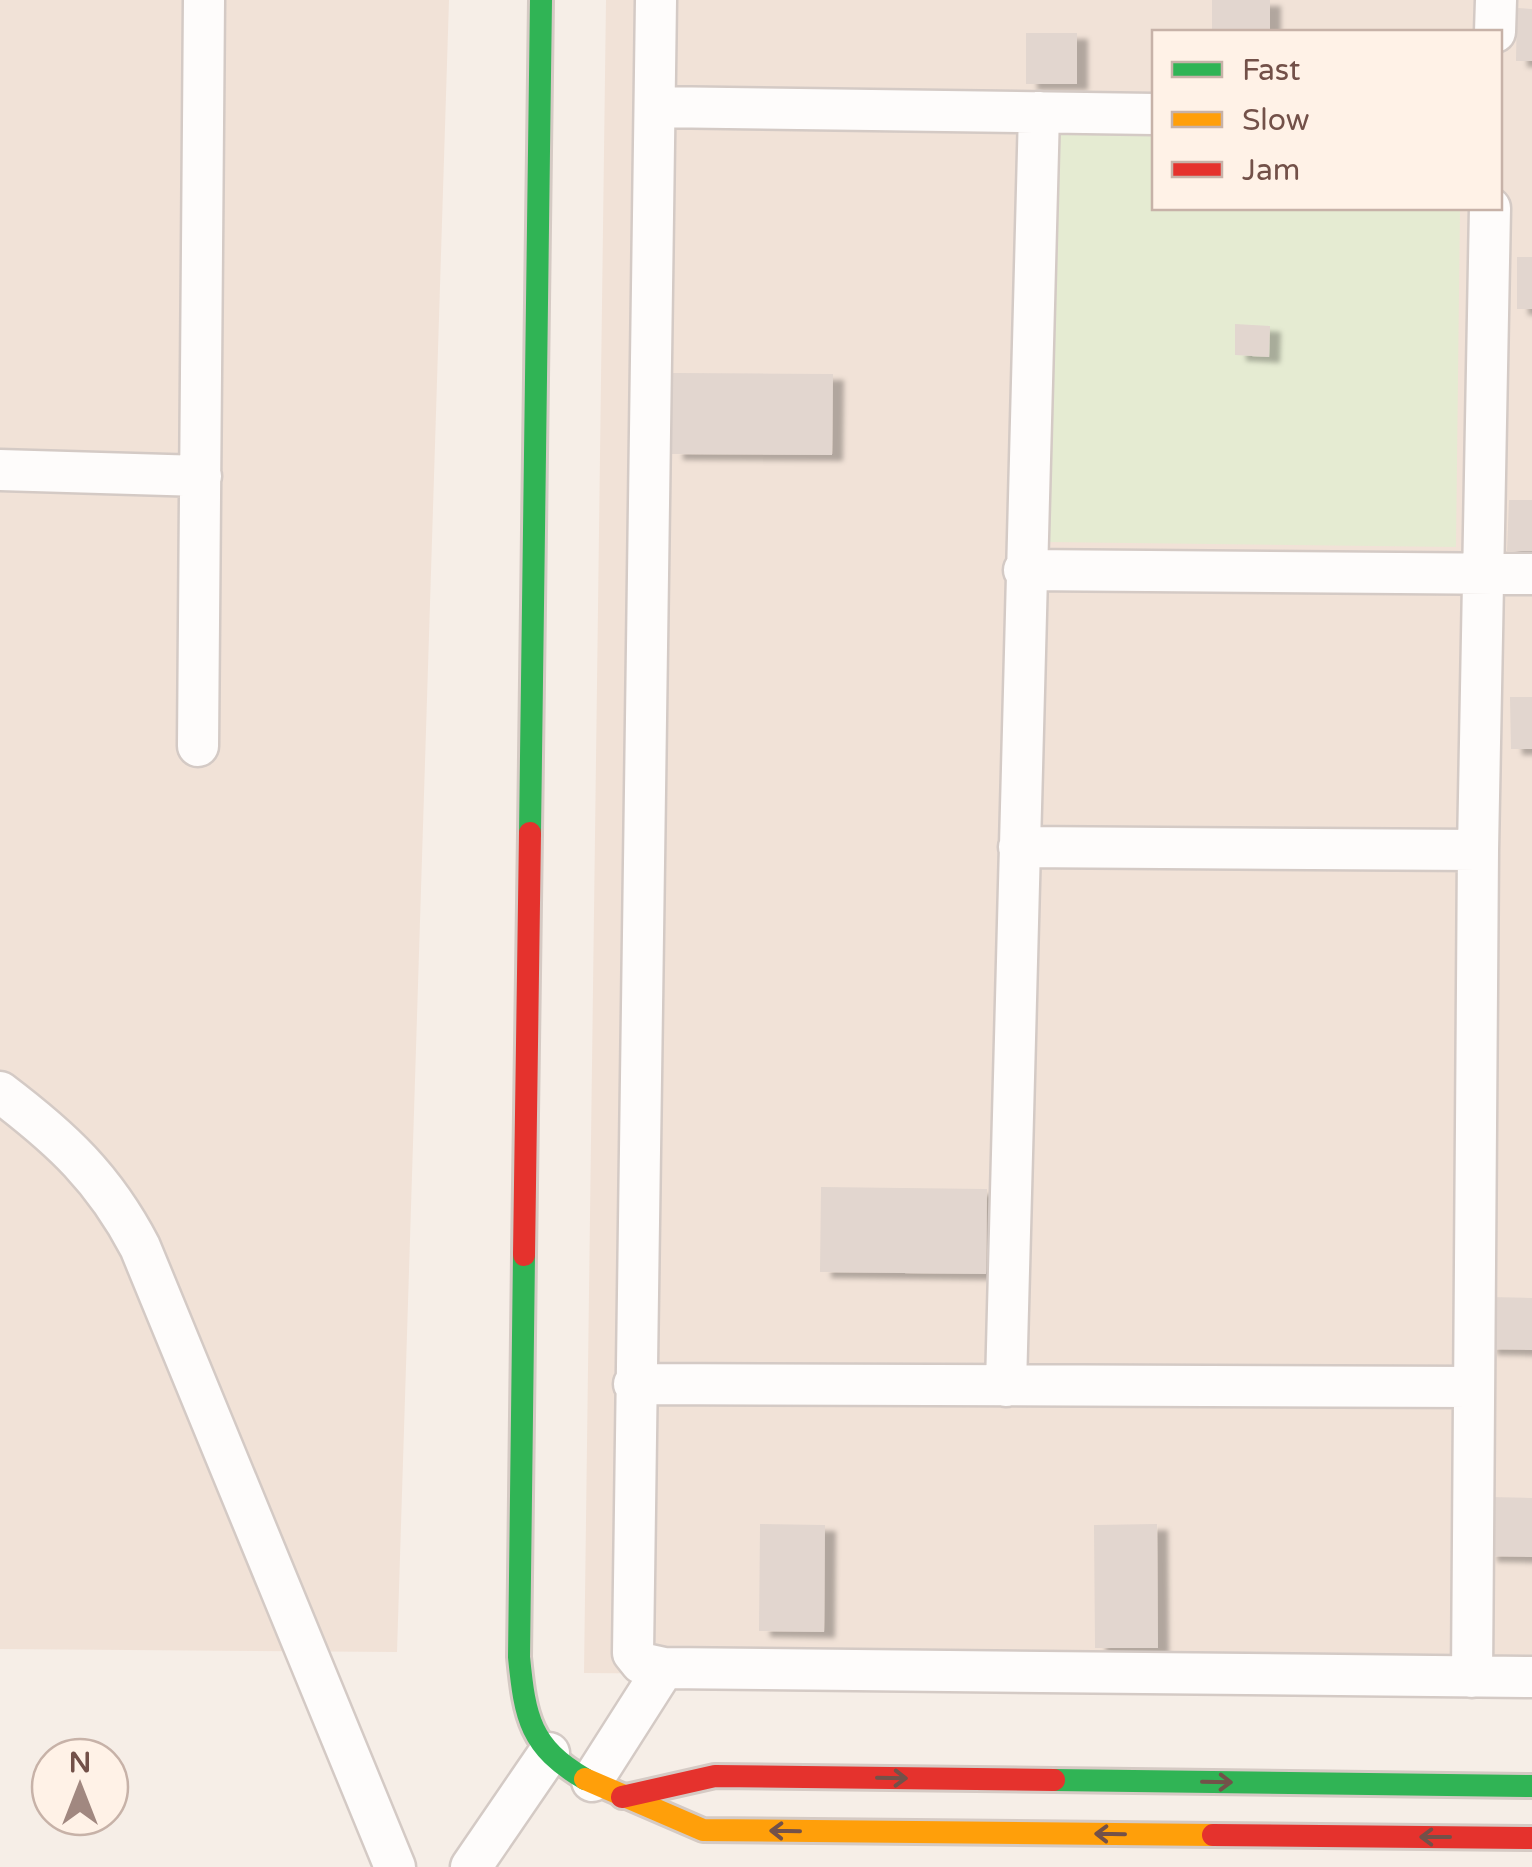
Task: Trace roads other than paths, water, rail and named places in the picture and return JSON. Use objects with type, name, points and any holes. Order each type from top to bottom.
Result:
[{"type":"street","points":[[198,746],[204,0]]},
{"type":"street","points":[[541,0],[519,1657],[524,1709],[539,1745],[607,1789],[703,1830],[1282,1851],[1532,1838]]},
{"type":"street","points":[[656,0],[633,1653],[641,1663],[664,1668],[1532,1677]]},
{"type":"street","points":[[1495,30],[1496,0]]},
{"type":"street","points":[[655,107],[1152,114]]},
{"type":"street","points":[[1006,1386],[1024,570],[1039,112]]},
{"type":"street","points":[[1472,1677],[1478,850],[1490,210]]},
{"type":"street","points":[[0,470],[200,476]]},
{"type":"street","points":[[1024,570],[1532,574]]},
{"type":"street","points":[[1020,848],[1478,850]]},
{"type":"street","points":[[0,1092],[84,1162],[117,1202],[140,1246],[395,1867]]},
{"type":"street","points":[[634,1384],[1472,1387]]},
{"type":"street","points":[[607,1789],[664,1668]]},
{"type":"street","points":[[472,1867],[549,1753]]},
{"type":"street","points":[[607,1789],[715,1776],[1532,1786]]}]
